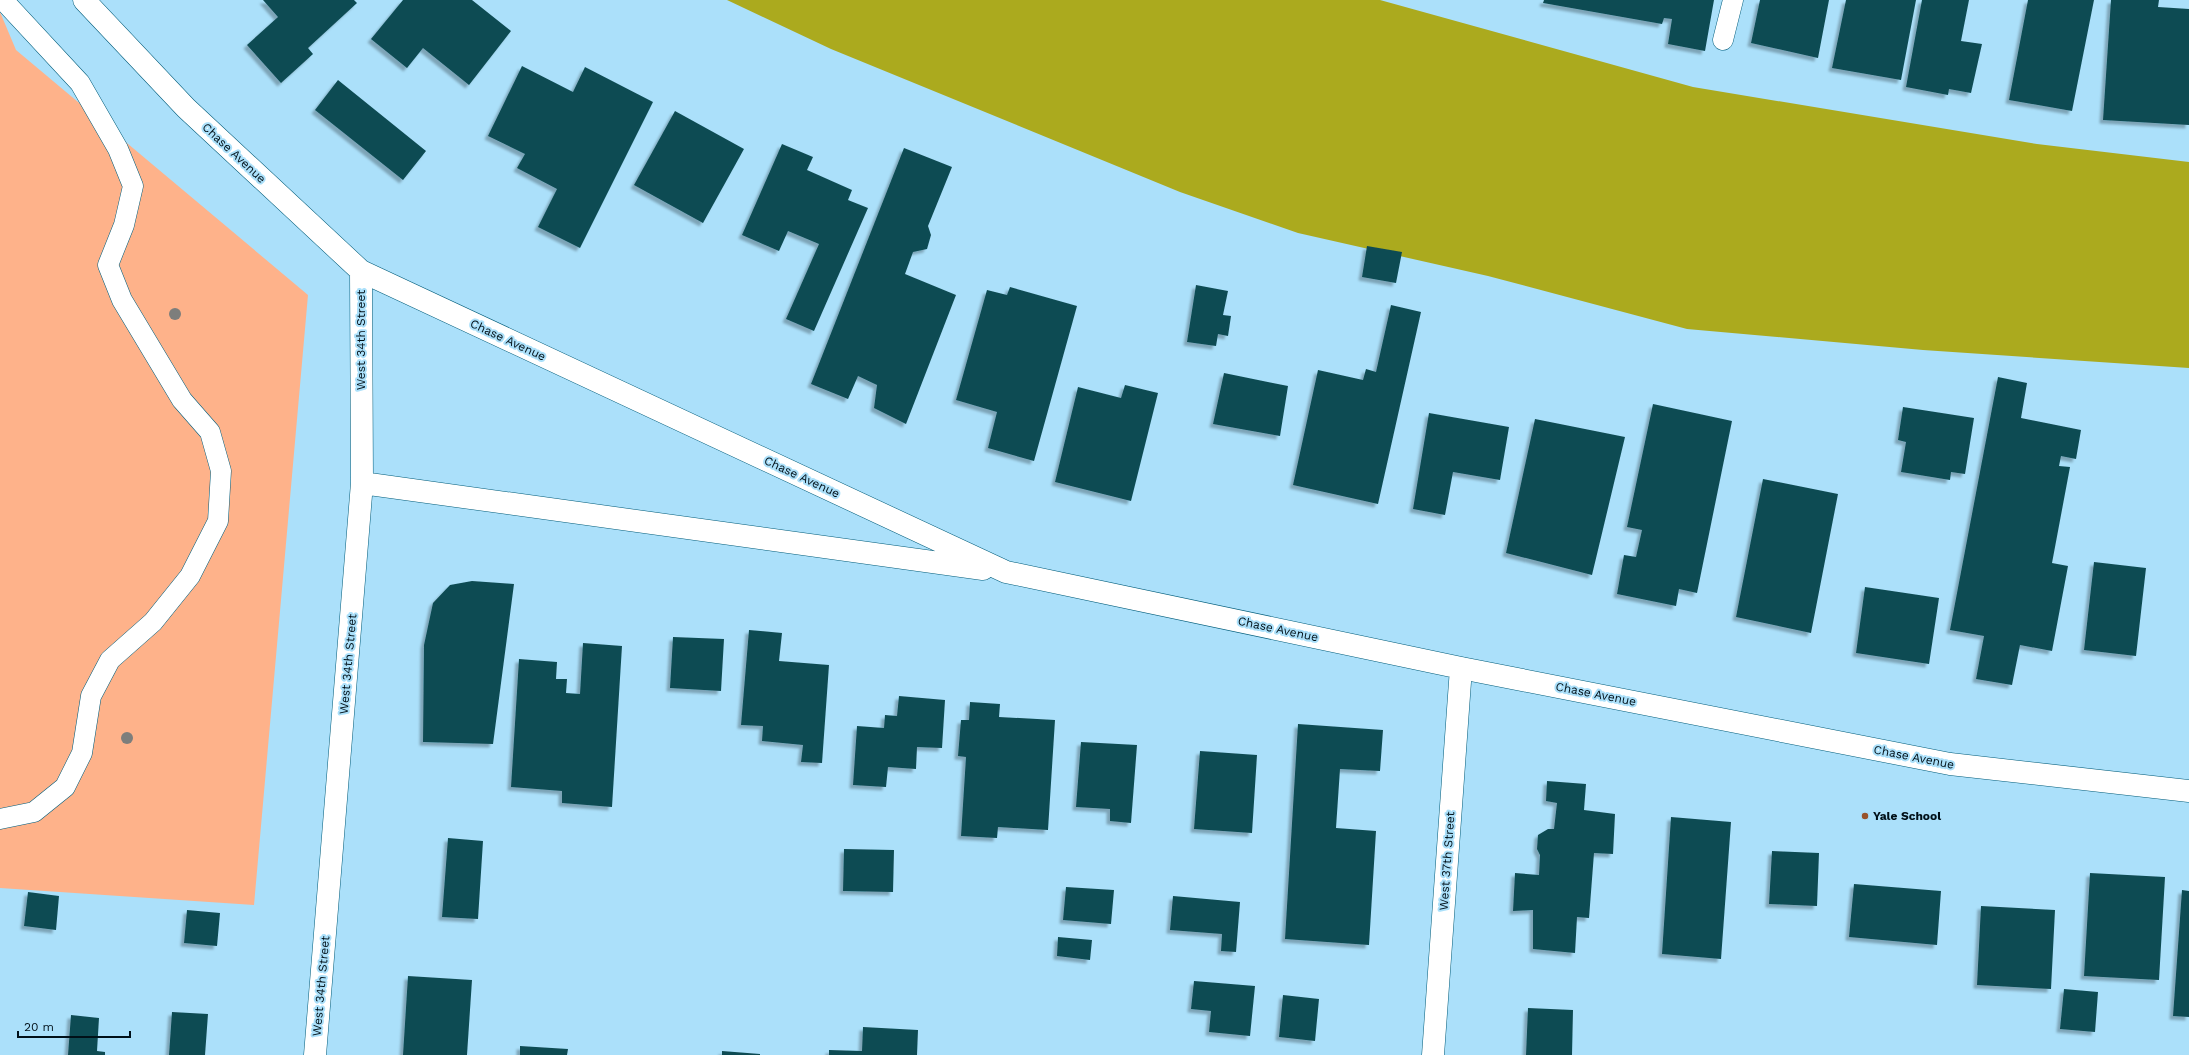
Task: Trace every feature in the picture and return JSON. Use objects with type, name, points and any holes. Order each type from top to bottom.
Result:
[{"type":"street","name":"Chase Avenue","points":[[84,0],[186,108],[361,271],[1006,572]]},
{"type":"street","name":"West 34th Street","points":[[316,1055],[362,483],[361,271]]},
{"type":"street","name":"Chase Avenue","points":[[362,483],[1006,572],[1461,668],[1950,764],[2189,791]]},
{"type":"street","name":"West 37th Street","points":[[1434,1055],[1461,668]]},
{"type":"lane","points":[[0,819],[34,812],[65,787],[82,753],[91,696],[110,660],[153,622],[190,576],[218,521],[221,471],[210,432],[182,400],[122,300],[108,266],[124,225],[133,186],[118,149],[80,83],[3,0]]},
{"type":"lane","points":[[1724,40],[1733,0]]},
{"type":"shaded area","points":[[727,0],[1380,0],[1693,87],[2037,144],[2189,162],[2189,368],[1923,350],[1687,329],[1488,276],[1298,233],[1180,192],[831,49]]},
{"type":"shaded area","points":[[0,12],[16,50],[308,295],[254,905],[0,888]]},
{"type":"building","points":[[263,0],[354,0],[357,3],[308,48],[313,54],[281,83],[247,45],[278,17]]},
{"type":"building","points":[[403,0],[472,0],[511,31],[469,85],[423,48],[407,68],[371,39]]},
{"type":"building","points":[[1544,0],[1714,0],[1705,51],[1668,44],[1672,19],[1664,18],[1662,24],[1543,3]]},
{"type":"building","points":[[1760,0],[1829,0],[1818,58],[1751,43]]},
{"type":"building","points":[[1846,0],[1916,0],[1901,80],[1832,68]]},
{"type":"building","points":[[1922,0],[1969,0],[1961,41],[1982,44],[1971,93],[1949,89],[1948,95],[1906,87]]},
{"type":"building","points":[[2028,0],[2094,0],[2072,111],[2009,100]]},
{"type":"building","points":[[2111,0],[2159,0],[2158,7],[2189,9],[2189,125],[2103,120]]},
{"type":"building","points":[[522,66],[573,92],[585,67],[653,102],[580,248],[538,227],[557,189],[517,168],[525,154],[488,136]]},
{"type":"building","points":[[338,80],[426,151],[403,180],[315,110]]},
{"type":"building","points":[[675,111],[744,149],[703,223],[634,185]]},
{"type":"building","points":[[782,144],[813,157],[807,170],[852,190],[848,200],[868,208],[814,331],[786,319],[819,244],[788,231],[779,251],[742,235]]},
{"type":"building","points":[[904,148],[952,167],[928,226],[931,235],[927,249],[913,252],[905,274],[956,295],[906,424],[874,408],[877,385],[858,376],[848,399],[811,384]]},
{"type":"building","points":[[1367,246],[1402,252],[1396,283],[1362,277]]},
{"type":"building","points":[[1196,285],[1228,291],[1223,315],[1231,316],[1228,336],[1218,334],[1216,346],[1187,342]]},
{"type":"building","points":[[1010,287],[1077,306],[1034,461],[988,448],[997,412],[956,400],[987,290],[1007,295]]},
{"type":"building","points":[[1391,305],[1421,312],[1378,504],[1293,485],[1318,370],[1363,380],[1366,369],[1376,372]]},
{"type":"building","points":[[1224,373],[1288,386],[1280,436],[1213,424]]},
{"type":"building","points":[[1998,377],[2027,383],[2021,418],[2081,430],[2076,459],[2061,456],[2059,466],[2070,467],[2052,563],[2068,566],[2052,651],[2020,645],[2012,685],[1976,679],[1984,636],[1950,630]]},
{"type":"building","points":[[1125,385],[1158,393],[1131,501],[1055,482],[1078,387],[1121,398]]},
{"type":"building","points":[[1653,404],[1732,421],[1697,593],[1679,589],[1676,606],[1617,594],[1624,555],[1636,557],[1642,530],[1627,527]]},
{"type":"building","points":[[1903,407],[1974,418],[1965,474],[1951,472],[1950,480],[1901,472],[1906,442],[1898,440]]},
{"type":"building","points":[[1429,413],[1509,427],[1500,480],[1453,472],[1445,515],[1413,509]]},
{"type":"building","points":[[1535,419],[1625,437],[1592,575],[1506,553]]},
{"type":"building","points":[[1763,479],[1838,494],[1811,633],[1736,617]]},
{"type":"building","points":[[2094,562],[2146,568],[2136,656],[2084,650]]},
{"type":"building","points":[[472,581],[514,584],[493,744],[423,742],[424,645],[433,603],[450,585]]},
{"type":"building","points":[[1865,587],[1939,598],[1929,664],[1856,653]]},
{"type":"building","points":[[749,630],[782,633],[779,661],[829,665],[822,763],[801,762],[803,745],[762,741],[763,726],[741,725]]},
{"type":"building","points":[[673,637],[724,639],[721,691],[670,688]]},
{"type":"building","points":[[583,643],[622,646],[612,807],[562,803],[562,791],[511,787],[519,659],[557,662],[556,679],[567,679],[566,693],[580,694]]},
{"type":"building","points":[[899,696],[945,700],[942,748],[917,747],[916,769],[888,767],[886,787],[853,785],[857,726],[884,728],[885,715],[897,716]]},
{"type":"building","points":[[970,702],[1000,704],[999,717],[1055,720],[1048,830],[998,827],[997,838],[961,836],[966,757],[958,756],[961,720],[969,720]]},
{"type":"building","points":[[1298,724],[1383,730],[1380,771],[1340,769],[1336,828],[1376,831],[1369,945],[1285,939]]},
{"type":"building","points":[[1081,742],[1137,745],[1131,823],[1110,821],[1110,809],[1076,807]]},
{"type":"building","points":[[1200,751],[1257,755],[1252,833],[1194,829]]},
{"type":"building","points":[[1547,781],[1586,784],[1584,810],[1615,814],[1613,854],[1594,853],[1589,918],[1577,917],[1575,953],[1533,949],[1533,910],[1513,911],[1515,873],[1539,875],[1540,855],[1537,849],[1538,835],[1548,829],[1554,829],[1557,803],[1546,801]]},
{"type":"building","points":[[1671,817],[1731,822],[1721,959],[1662,954]]},
{"type":"building","points":[[448,838],[483,841],[478,919],[442,917]]},
{"type":"building","points":[[844,849],[894,850],[893,892],[843,891]]},
{"type":"building","points":[[1772,851],[1819,853],[1817,906],[1769,904]]},
{"type":"building","points":[[2090,873],[2165,877],[2159,980],[2084,976]]},
{"type":"building","points":[[1854,884],[1941,891],[1937,945],[1849,937]]},
{"type":"building","points":[[1066,887],[1114,890],[1111,924],[1063,920]]},
{"type":"building","points":[[2182,890],[2189,891],[2189,1017],[2173,1016]]},
{"type":"building","points":[[28,892],[59,896],[56,930],[24,926]]},
{"type":"building","points":[[1173,896],[1240,902],[1236,952],[1221,951],[1222,934],[1170,930]]},
{"type":"building","points":[[1981,906],[2055,910],[2051,989],[1977,985]]},
{"type":"building","points":[[187,910],[220,913],[217,946],[184,943]]},
{"type":"building","points":[[1058,937],[1092,940],[1090,960],[1057,956]]},
{"type":"building","points":[[408,976],[472,980],[467,1055],[403,1055]]},
{"type":"building","points":[[1194,981],[1255,986],[1250,1036],[1209,1032],[1211,1011],[1191,1009]]},
{"type":"building","points":[[2064,989],[2098,992],[2095,1032],[2060,1029]]},
{"type":"building","points":[[1283,995],[1319,999],[1315,1041],[1279,1037]]},
{"type":"building","points":[[1528,1008],[1573,1010],[1572,1055],[1526,1055]]},
{"type":"building","points":[[172,1012],[208,1014],[205,1055],[169,1055]]},
{"type":"building","points":[[71,1015],[99,1018],[97,1051],[105,1052],[105,1055],[68,1055]]},
{"type":"building","points":[[863,1027],[918,1030],[917,1055],[829,1055],[829,1050],[862,1051]]},
{"type":"building","points":[[520,1046],[568,1049],[567,1055],[520,1055]]},
{"type":"building","points":[[722,1051],[760,1054],[760,1055],[722,1055]]},
{"type":"place","name":"Yale School","points":[[1865,816]]}]
